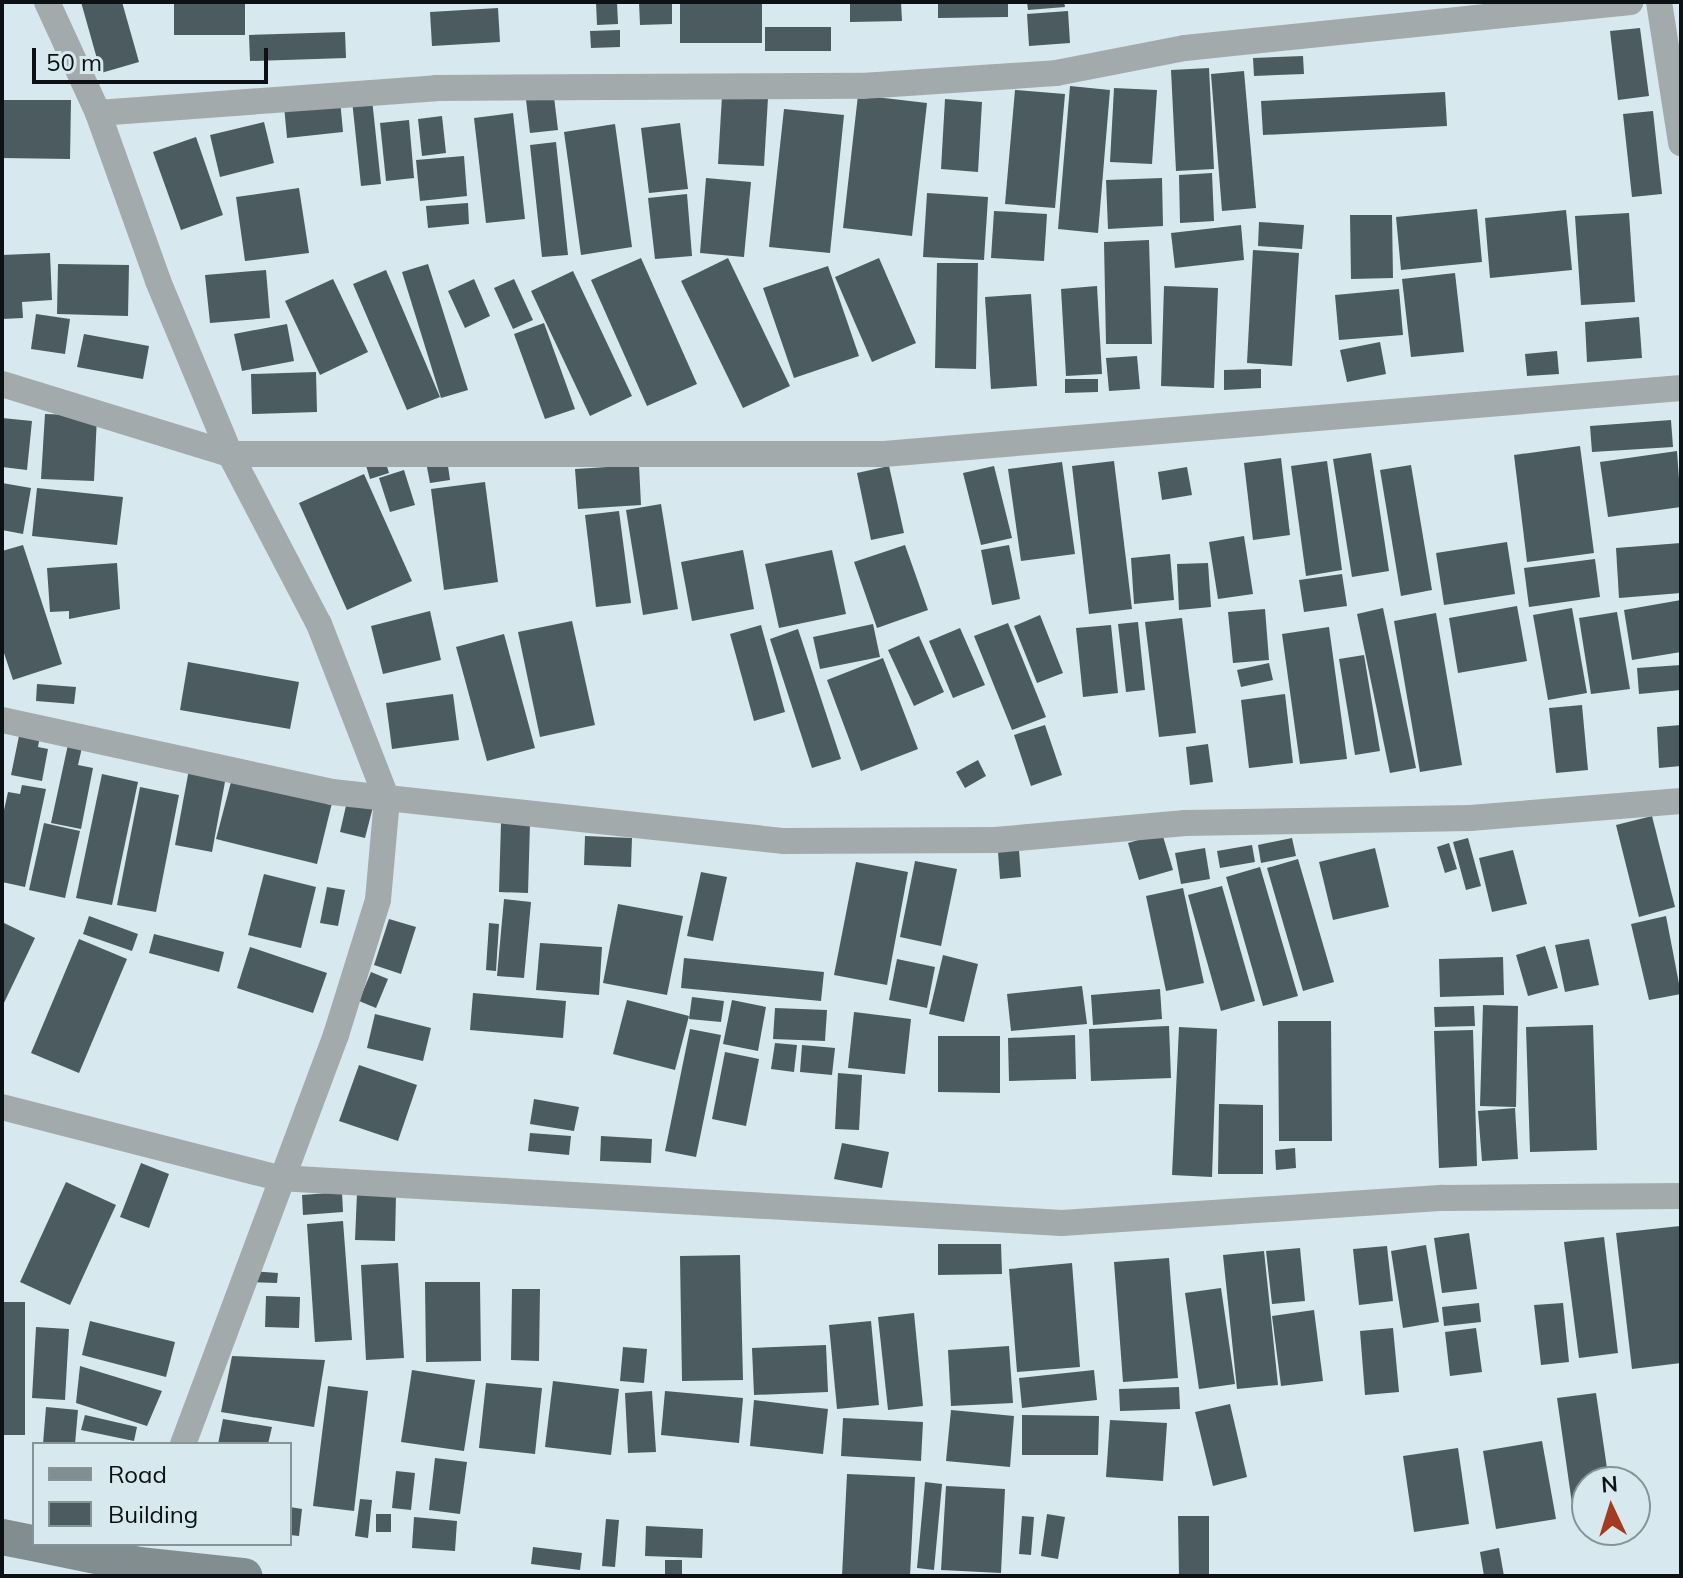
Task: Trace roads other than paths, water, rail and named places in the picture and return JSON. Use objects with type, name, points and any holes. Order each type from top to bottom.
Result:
[{"type":"street","points":[[47,2],[98,113],[158,281],[230,454],[319,624],[387,799],[378,900],[336,1035],[279,1178],[184,1442]]},
{"type":"street","points":[[98,113],[421,89],[862,86],[1056,73],[1185,48],[1631,2]]},
{"type":"street","points":[[1659,2],[1676,62],[1681,143]]},
{"type":"street","points":[[2,384],[230,454],[884,454],[1681,388]]},
{"type":"street","points":[[2,720],[387,799],[784,841],[995,840],[1185,823],[1470,818],[1681,801]]},
{"type":"street","points":[[2,1107],[279,1178],[1062,1223],[1443,1198],[1681,1196]]},
{"type":"street","points":[[2,1537],[32,1543]]},
{"type":"street","points":[[57,1546],[143,1554],[222,1573]]}]
